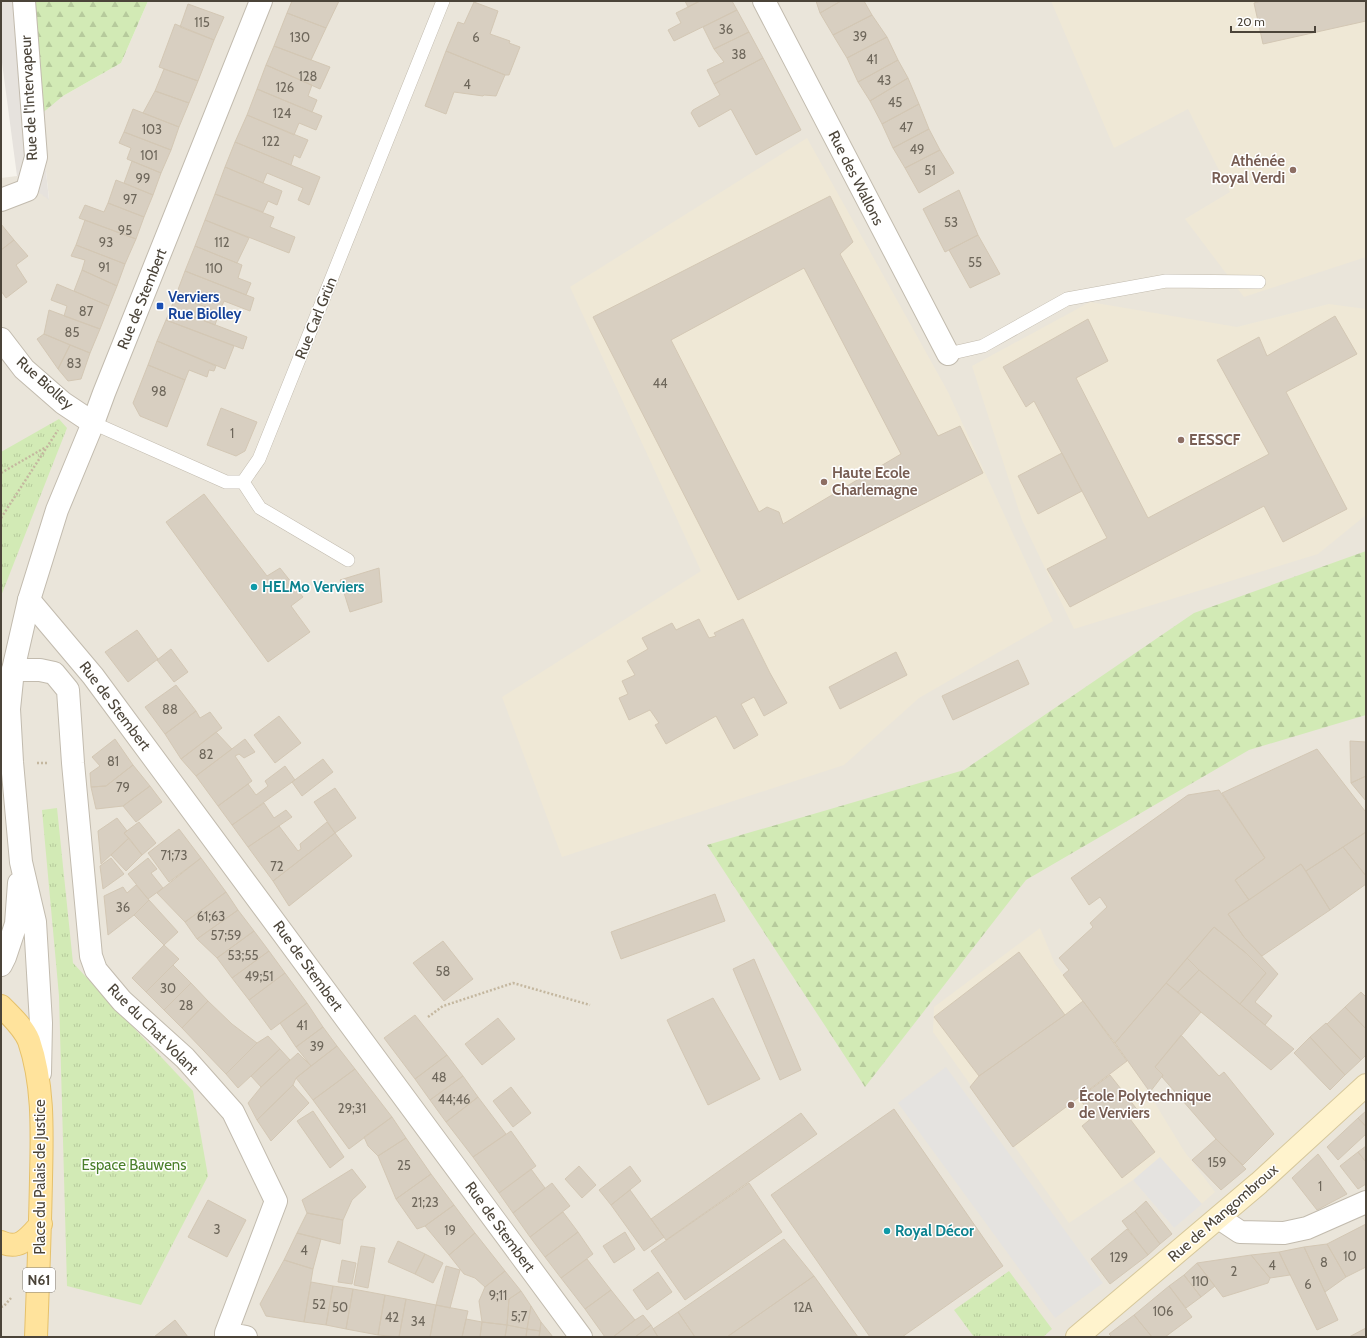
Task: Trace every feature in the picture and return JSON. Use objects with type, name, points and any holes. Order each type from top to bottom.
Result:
[{"type":"main road","name":"Place du Palais de Justice","points":[[1,1006],[20,1026],[29,1040],[40,1088],[42,1143],[41,1224],[36,1337]]},
{"type":"main road","name":"Rue de Mangombroux","points":[[1077,1337],[1219,1218],[1366,1085]]},
{"type":"main road","points":[[1,1242],[9,1246],[24,1242],[41,1224]]},
{"type":"street","name":"Rue de l'Intervapeur","points":[[1,200],[28,190],[36,157],[24,1]]},
{"type":"street","name":"Rue de Stembert","points":[[13,670],[29,600],[57,510],[261,1]]},
{"type":"street","name":"Rue des Wallons","points":[[764,1],[948,354]]},
{"type":"street","name":"Rue Biolley","points":[[1,338],[24,369],[72,409],[93,423]]},
{"type":"street","name":"Rue de Stembert","points":[[29,600],[93,676],[581,1337]]},
{"type":"street","points":[[13,670],[40,670],[54,673],[68,690],[78,678],[93,676]]},
{"type":"street","name":"Place du Palais de Justice","points":[[13,670],[9,708],[12,762],[21,862],[35,922],[41,1023],[40,1088]]},
{"type":"street","name":"Rue du Chat Volant","points":[[68,690],[73,763],[91,956],[96,970],[122,1001],[185,1058],[232,1112],[276,1201],[233,1336]]},
{"type":"street","points":[[1,909],[6,903],[21,862]]},
{"type":"street","name":"Place du Palais de Justice","points":[[1,964],[5,957],[16,924],[21,862]]},
{"type":"street","points":[[1219,1218],[1240,1232],[1284,1233],[1307,1228],[1366,1202]]},
{"type":"lane","name":"Rue Carl Grün","points":[[243,482],[259,459],[443,1]]},
{"type":"lane","points":[[948,354],[982,346],[1067,299],[1166,281],[1259,282]]},
{"type":"lane","points":[[93,423],[226,482],[243,482],[260,508],[348,560]]},
{"type":"path","points":[[1,518],[72,409]]},
{"type":"path","points":[[1,473],[47,446]]},
{"type":"path","points":[[12,762],[73,763]]},
{"type":"path","points":[[428,1017],[443,1006],[513,983],[590,1005]]},
{"type":"shaded area","points":[[1,1],[98,1],[63,96],[40,115],[49,200],[17,176],[1,55]]},
{"type":"shaded area","points":[[148,1],[1366,1],[1366,1337],[1,1337],[1,178],[17,176],[49,199],[40,115],[63,96],[121,63]]},
{"type":"shaded area","name":"Athénée Royal Verdi","points":[[1051,1],[1366,1],[1366,257],[1244,297],[1185,219],[1230,192],[1188,109],[1114,148]]},
{"type":"shaded area","name":"Haute Ecole Charlemagne","points":[[807,138],[948,392],[1053,621],[919,698],[844,765],[562,857],[502,697],[701,571],[570,287]]},
{"type":"shaded area","name":"EESSCF","points":[[1090,302],[1237,327],[1329,304],[1366,309],[1366,515],[1318,554],[1074,629],[1022,520],[972,366]]},
{"type":"shaded area","name":"École Polytechnique de Verviers","points":[[1040,928],[1055,964],[1128,1059],[1184,1151],[1215,1192],[1174,1228],[1133,1180],[1069,1223],[933,1032],[934,1007]]},
{"type":"shaded area","points":[[946,1067],[1103,1283],[1055,1318],[898,1103]]},
{"type":"shaded area","points":[[1160,1157],[1202,1204],[1174,1228],[1133,1180]]},
{"type":"green space","points":[[31,1],[148,1],[121,63],[63,96],[40,115]]},
{"type":"green space","points":[[59,419],[67,428],[1,596],[1,452]]},
{"type":"green space","points":[[1366,551],[1366,715],[1249,750],[1026,880],[865,1087],[707,845],[964,770],[1194,613]]},
{"type":"green space","name":"Espace Bauwens","points":[[57,808],[73,963],[193,1091],[208,1176],[141,1305],[67,1286],[59,996],[42,810]]},
{"type":"green space","points":[[1009,1271],[1052,1329],[1043,1337],[974,1337],[954,1310]]},
{"type":"building","points":[[292,1],[339,1],[326,28],[287,13]]},
{"type":"building","points":[[685,1],[700,1],[688,7]]},
{"type":"building","points":[[700,1],[732,1],[737,10],[674,41],[668,30],[681,23],[676,13]]},
{"type":"building","points":[[816,1],[841,1],[820,13]]},
{"type":"building","points":[[841,1],[864,1],[872,15],[833,35],[820,13]]},
{"type":"building","points":[[1261,1],[1366,1],[1366,21],[1263,44],[1254,3]]},
{"type":"building","points":[[474,2],[498,11],[490,34],[510,41],[509,43],[520,47],[509,75],[505,75],[446,51],[458,22],[464,24]]},
{"type":"building","points":[[188,4],[224,17],[214,40],[180,27]]},
{"type":"building","points":[[737,10],[749,32],[714,49],[703,27]]},
{"type":"building","points":[[287,13],[326,28],[311,60],[274,46]]},
{"type":"building","points":[[872,15],[887,37],[847,58],[833,35]]},
{"type":"building","points":[[175,24],[214,40],[198,81],[159,67]]},
{"type":"building","points":[[749,32],[763,58],[714,84],[707,70],[724,62],[714,49]]},
{"type":"building","points":[[887,37],[898,60],[858,82],[847,58]]},
{"type":"building","points":[[274,46],[330,67],[320,89],[266,65]]},
{"type":"building","points":[[446,51],[505,75],[496,96],[483,96],[454,92],[446,114],[425,106]]},
{"type":"building","points":[[763,58],[801,130],[756,155],[731,109],[699,127],[691,113],[693,110],[720,95],[714,84]]},
{"type":"building","points":[[898,60],[908,78],[870,101],[858,82]]},
{"type":"building","points":[[266,65],[312,85],[308,96],[317,100],[312,112],[257,89]]},
{"type":"building","points":[[164,69],[198,81],[189,103],[155,91]]},
{"type":"building","points":[[908,78],[919,104],[882,124],[870,101]]},
{"type":"building","points":[[257,89],[322,116],[316,130],[299,123],[294,135],[247,115]]},
{"type":"building","points":[[155,91],[189,103],[179,127],[143,113]]},
{"type":"building","points":[[919,104],[929,129],[893,148],[882,124]]},
{"type":"building","points":[[133,109],[179,127],[171,150],[124,132]]},
{"type":"building","points":[[247,115],[308,140],[300,158],[294,155],[291,165],[235,142]]},
{"type":"building","points":[[929,129],[940,150],[905,168],[893,148]]},
{"type":"building","points":[[124,132],[171,150],[161,173],[127,159],[131,148],[119,143]]},
{"type":"building","points":[[235,142],[320,177],[309,205],[298,200],[303,188],[267,173],[263,183],[225,167]]},
{"type":"building","points":[[940,150],[954,173],[919,193],[905,168]]},
{"type":"building","points":[[132,161],[161,173],[153,195],[124,183]]},
{"type":"building","points":[[225,167],[282,191],[277,205],[268,201],[263,212],[215,194]]},
{"type":"building","points":[[116,180],[153,195],[144,217],[108,203]]},
{"type":"building","points":[[959,190],[978,235],[945,252],[923,209]]},
{"type":"building","points":[[215,194],[274,217],[270,227],[295,237],[289,253],[205,220]]},
{"type":"building","points":[[830,196],[853,242],[840,254],[938,436],[960,426],[983,473],[738,600],[593,317]],"holes":[[[804,268],[901,454],[783,524],[779,512],[767,507],[759,512],[671,340]]]},
{"type":"building","points":[[108,203],[144,217],[136,239],[79,218],[85,205],[104,212]]},
{"type":"building","points":[[85,220],[136,239],[125,264],[76,245]]},
{"type":"building","points":[[205,220],[249,238],[237,263],[195,246]]},
{"type":"building","points":[[1,224],[14,240],[1,250]]},
{"type":"building","points":[[978,235],[1000,274],[970,288],[949,250]]},
{"type":"building","points":[[14,240],[28,256],[16,265],[27,282],[6,298],[1,291],[1,250]]},
{"type":"building","points":[[76,245],[125,264],[117,286],[82,270],[85,260],[71,256]]},
{"type":"building","points":[[195,246],[242,265],[238,278],[251,283],[246,295],[185,271]]},
{"type":"building","points":[[82,270],[117,286],[109,306],[74,291]]},
{"type":"building","points":[[185,271],[254,298],[250,311],[224,301],[219,313],[176,295]]},
{"type":"building","points":[[57,284],[109,306],[100,329],[64,316],[67,306],[51,300]]},
{"type":"building","points":[[176,295],[219,313],[215,325],[171,308]]},
{"type":"building","points":[[171,308],[247,337],[243,349],[166,320]]},
{"type":"building","points":[[49,310],[100,329],[90,353],[44,334]]},
{"type":"building","points":[[1335,316],[1357,354],[1286,392],[1347,509],[1283,542],[1264,506],[1070,607],[1047,569],[1107,538],[1034,401],[1026,407],[1003,367],[1088,319],[1108,361],[1076,378],[1148,518],[1269,454],[1217,360],[1259,337],[1267,356]]},
{"type":"building","points":[[166,320],[234,346],[225,369],[157,341]]},
{"type":"building","points":[[44,334],[70,345],[58,369],[37,339]]},
{"type":"building","points":[[157,341],[216,366],[214,371],[209,370],[207,377],[189,370],[185,380],[148,365]]},
{"type":"building","points":[[70,345],[90,353],[81,379],[68,381],[58,369]]},
{"type":"building","points":[[148,365],[185,380],[167,427],[140,416],[133,403]]},
{"type":"building","points":[[221,408],[257,422],[245,451],[236,456],[207,445]]},
{"type":"building","points":[[1062,453],[1082,491],[1038,514],[1018,476]]},
{"type":"building","name":"HELMo Verviers","points":[[204,494],[267,576],[280,568],[303,597],[291,606],[310,632],[268,662],[166,522]]},
{"type":"building","points":[[379,568],[382,602],[350,612],[340,580]]},
{"type":"building","points":[[699,619],[709,638],[716,636],[714,633],[743,619],[787,703],[764,716],[754,697],[741,704],[758,735],[734,749],[716,716],[666,744],[655,725],[659,723],[650,710],[629,720],[619,698],[628,694],[622,681],[635,675],[627,661],[648,649],[642,638],[672,623],[676,630]]},
{"type":"building","points":[[137,630],[158,659],[128,682],[105,652]]},
{"type":"building","points":[[171,649],[188,672],[174,682],[157,660]]},
{"type":"building","points":[[896,652],[907,675],[840,709],[829,687]]},
{"type":"building","points":[[1018,660],[1029,684],[953,720],[942,696]]},
{"type":"building","points":[[176,685],[196,711],[165,734],[145,707]]},
{"type":"building","points":[[196,711],[200,718],[210,712],[222,728],[181,759],[165,734]]},
{"type":"building","points":[[279,716],[301,743],[275,763],[254,735]]},
{"type":"building","points":[[216,732],[232,749],[196,776],[181,759]]},
{"type":"building","points":[[115,739],[133,765],[106,786],[91,787],[90,773],[100,766],[92,757]]},
{"type":"building","points":[[245,739],[255,752],[244,758],[239,754],[235,756],[252,781],[218,806],[196,776]]},
{"type":"building","points":[[1350,741],[1366,742],[1366,776],[1351,783]]},
{"type":"building","points":[[1317,749],[1365,811],[1366,810],[1366,832],[1306,871],[1301,864],[1249,900],[1235,880],[1265,858],[1222,793]]},
{"type":"building","points":[[323,759],[333,772],[302,796],[292,782]]},
{"type":"building","points":[[133,765],[150,786],[123,806],[96,809],[91,787],[106,786]]},
{"type":"building","points":[[285,766],[295,780],[232,825],[218,806],[248,784],[256,795],[268,786],[265,781]]},
{"type":"building","points":[[1366,776],[1366,801],[1351,783]]},
{"type":"building","points":[[150,786],[162,802],[136,822],[123,806]]},
{"type":"building","points":[[335,788],[356,818],[335,833],[314,802]]},
{"type":"building","points":[[1219,790],[1265,858],[1235,880],[1249,900],[1228,914],[1244,937],[1278,974],[1255,1002],[1272,1016],[1265,1025],[1240,1004],[1266,973],[1246,953],[1214,927],[1115,1043],[1063,975],[1069,970],[1059,958],[1093,927],[1090,923],[1107,907],[1100,897],[1089,905],[1071,878],[1188,795]]},
{"type":"building","points":[[264,803],[274,818],[286,810],[292,817],[248,847],[232,825]]},
{"type":"building","points":[[117,818],[127,831],[124,833],[129,838],[101,864],[98,831]]},
{"type":"building","points":[[139,822],[156,843],[142,855],[124,833]]},
{"type":"building","points":[[327,822],[335,833],[273,881],[248,847],[279,826],[298,851],[301,849],[300,844]]},
{"type":"building","points":[[179,829],[201,858],[169,882],[148,853]]},
{"type":"building","points":[[1366,832],[1366,876],[1343,847]]},
{"type":"building","points":[[335,833],[352,856],[289,906],[273,881]]},
{"type":"building","points":[[129,838],[142,855],[126,871],[111,855]]},
{"type":"building","points":[[1343,847],[1366,876],[1366,884],[1330,910],[1306,871]]},
{"type":"building","points":[[111,858],[124,874],[103,889],[100,866]]},
{"type":"building","points":[[148,858],[157,869],[151,873],[163,888],[148,899],[128,874]]},
{"type":"building","points":[[201,858],[226,892],[185,922],[157,893]]},
{"type":"building","points":[[1301,864],[1330,910],[1262,956],[1244,937],[1228,914]]},
{"type":"building","points":[[136,885],[149,900],[134,915],[108,935],[104,896],[123,887],[127,893]]},
{"type":"building","points":[[226,892],[238,910],[197,939],[185,922]]},
{"type":"building","points":[[715,894],[725,921],[621,959],[611,932]]},
{"type":"building","points":[[149,900],[178,932],[164,945],[134,915]]},
{"type":"building","points":[[238,910],[254,931],[217,958],[197,939]]},
{"type":"building","points":[[1214,927],[1246,953],[1266,973],[1240,1004],[1187,958]]},
{"type":"building","points":[[254,931],[269,951],[232,978],[217,958]]},
{"type":"building","points":[[443,941],[473,979],[444,1001],[413,963]]},
{"type":"building","points":[[164,945],[179,959],[146,992],[132,978]]},
{"type":"building","points":[[269,951],[285,973],[249,1000],[232,978]]},
{"type":"building","points":[[1019,952],[1065,1015],[979,1076],[934,1017]]},
{"type":"building","points":[[1187,958],[1199,970],[1178,992],[1166,983]]},
{"type":"building","points":[[754,959],[801,1070],[780,1080],[733,969]]},
{"type":"building","points":[[173,965],[191,983],[164,1010],[146,992]]},
{"type":"building","points":[[1199,970],[1294,1049],[1271,1070],[1201,1012],[1178,992]]},
{"type":"building","points":[[285,973],[307,1003],[271,1030],[249,1000]]},
{"type":"building","points":[[191,983],[208,1001],[182,1028],[164,1010]]},
{"type":"building","points":[[1166,983],[1201,1012],[1155,1067],[1163,1075],[1150,1092],[1115,1043]]},
{"type":"building","points":[[1361,992],[1366,997],[1366,1029],[1345,1007]]},
{"type":"building","points":[[713,998],[760,1079],[708,1105],[667,1020]]},
{"type":"building","points":[[208,1001],[232,1024],[257,1043],[226,1074],[182,1028]]},
{"type":"building","points":[[1083,1001],[1127,1061],[1013,1147],[970,1087],[979,1076]]},
{"type":"building","points":[[307,1003],[323,1027],[296,1047],[280,1023]]},
{"type":"building","points":[[1345,1007],[1366,1029],[1366,1055],[1361,1060],[1327,1024]]},
{"type":"building","points":[[415,1015],[447,1055],[415,1079],[384,1038]]},
{"type":"building","points":[[498,1018],[515,1039],[482,1065],[465,1044]]},
{"type":"building","points":[[1326,1023],[1361,1060],[1345,1075],[1310,1037]]},
{"type":"building","points":[[323,1027],[337,1046],[311,1066],[296,1047]]},
{"type":"building","points":[[1181,1035],[1219,1076],[1224,1072],[1274,1134],[1243,1165],[1216,1139],[1155,1067]]},
{"type":"building","points":[[268,1036],[280,1049],[238,1088],[226,1074],[257,1043]]},
{"type":"building","points":[[1310,1037],[1345,1075],[1330,1090],[1294,1053]]},
{"type":"building","points":[[337,1046],[355,1069],[313,1100],[296,1078]]},
{"type":"building","points":[[280,1049],[290,1060],[261,1087],[251,1076]]},
{"type":"building","points":[[298,1053],[311,1066],[296,1078],[293,1085],[257,1120],[248,1103],[261,1087]]},
{"type":"building","points":[[447,1055],[463,1076],[430,1100],[415,1079]]},
{"type":"building","points":[[355,1069],[392,1117],[349,1149],[313,1100]]},
{"type":"building","points":[[1110,1075],[1139,1112],[1130,1119],[1155,1152],[1122,1178],[1082,1126],[1093,1117],[1079,1098]]},
{"type":"building","points":[[463,1076],[478,1097],[446,1122],[430,1100]]},
{"type":"building","points":[[293,1085],[309,1103],[271,1141],[257,1120]]},
{"type":"building","points":[[511,1087],[531,1113],[513,1127],[493,1101]]},
{"type":"building","points":[[478,1097],[506,1134],[473,1157],[446,1122]]},
{"type":"building","name":"Royal Décor","points":[[894,1109],[1003,1266],[902,1337],[870,1337],[771,1195]]},
{"type":"building","points":[[313,1111],[344,1157],[330,1168],[297,1121]]},
{"type":"building","points":[[1366,1111],[1366,1126],[1358,1118]]},
{"type":"building","points":[[801,1113],[817,1134],[666,1240],[651,1219]]},
{"type":"building","points":[[392,1117],[406,1138],[378,1156],[368,1146],[364,1137]]},
{"type":"building","points":[[1358,1118],[1366,1127],[1366,1134],[1338,1160],[1327,1147]]},
{"type":"building","points":[[511,1131],[536,1166],[499,1193],[473,1157]]},
{"type":"building","points":[[406,1138],[431,1174],[396,1199],[378,1156]]},
{"type":"building","points":[[1216,1139],[1246,1169],[1221,1190],[1192,1160]]},
{"type":"building","points":[[1366,1146],[1366,1162],[1358,1152]]},
{"type":"building","points":[[1358,1152],[1366,1162],[1366,1184],[1358,1189],[1340,1166]]},
{"type":"building","points":[[1318,1154],[1347,1194],[1317,1210],[1292,1178]]},
{"type":"building","points":[[579,1166],[596,1185],[582,1198],[565,1179]]},
{"type":"building","points":[[630,1166],[641,1181],[611,1205],[599,1190]]},
{"type":"building","points":[[352,1169],[366,1187],[352,1200],[343,1220],[307,1213],[302,1200]]},
{"type":"building","points":[[531,1169],[545,1188],[513,1213],[499,1193]]},
{"type":"building","points":[[431,1174],[454,1205],[425,1226],[417,1229],[396,1199]]},
{"type":"building","points":[[552,1183],[570,1206],[530,1237],[513,1213]]},
{"type":"building","points":[[749,1183],[782,1232],[685,1300],[651,1251]]},
{"type":"building","points":[[630,1190],[664,1237],[644,1251],[611,1205]]},
{"type":"building","points":[[208,1200],[246,1220],[227,1257],[188,1237]]},
{"type":"building","points":[[1146,1201],[1172,1234],[1160,1244],[1135,1211]]},
{"type":"building","points":[[454,1205],[475,1233],[449,1255],[425,1226]]},
{"type":"building","points":[[1135,1211],[1160,1244],[1148,1255],[1122,1221]]},
{"type":"building","points":[[563,1212],[578,1232],[545,1257],[530,1237]]},
{"type":"building","points":[[307,1213],[343,1220],[340,1244],[297,1233]]},
{"type":"building","points":[[1366,1224],[1366,1267],[1346,1277],[1327,1244]]},
{"type":"building","points":[[1127,1229],[1148,1255],[1110,1284],[1091,1259]]},
{"type":"building","points":[[578,1232],[593,1254],[561,1278],[545,1257]]},
{"type":"building","points":[[625,1232],[635,1249],[614,1263],[603,1246]]},
{"type":"building","points":[[297,1233],[321,1239],[313,1269],[284,1260]]},
{"type":"building","points":[[475,1233],[505,1271],[485,1287],[475,1278],[464,1274],[449,1255]]},
{"type":"building","points":[[784,1239],[814,1276],[727,1337],[695,1337],[678,1312]]},
{"type":"building","points":[[398,1241],[425,1254],[415,1274],[388,1262]]},
{"type":"building","points":[[1327,1244],[1346,1277],[1325,1292],[1304,1247]]},
{"type":"building","points":[[361,1246],[375,1248],[368,1288],[354,1285]]},
{"type":"building","points":[[1304,1247],[1338,1320],[1317,1330],[1279,1252]]},
{"type":"building","points":[[1279,1252],[1290,1275],[1270,1278],[1251,1255]]},
{"type":"building","points":[[425,1254],[443,1263],[433,1283],[415,1274]]},
{"type":"building","points":[[1251,1255],[1270,1278],[1268,1283],[1223,1297],[1197,1263]]},
{"type":"building","points":[[587,1259],[611,1290],[585,1309],[561,1278]]},
{"type":"building","points":[[284,1260],[313,1269],[304,1322],[266,1316],[260,1304]]},
{"type":"building","points":[[342,1260],[356,1263],[352,1284],[338,1282]]},
{"type":"building","points":[[1197,1263],[1215,1286],[1201,1297],[1184,1275]]},
{"type":"building","points":[[446,1266],[460,1270],[450,1308],[436,1305]]},
{"type":"building","points":[[505,1271],[521,1291],[509,1299],[507,1325],[482,1322],[479,1301],[485,1287]]},
{"type":"building","points":[[658,1272],[672,1292],[647,1310],[633,1290]]},
{"type":"building","points":[[1184,1275],[1201,1297],[1186,1308],[1169,1286]]},
{"type":"building","points":[[814,1276],[858,1337],[727,1337]]},
{"type":"building","points":[[311,1282],[333,1286],[326,1325],[304,1322]]},
{"type":"building","points":[[333,1286],[353,1289],[346,1329],[326,1325]]},
{"type":"building","points":[[1169,1286],[1192,1317],[1165,1337],[1152,1337],[1134,1315]]},
{"type":"building","points":[[353,1289],[385,1295],[378,1335],[346,1329]]},
{"type":"building","points":[[611,1290],[635,1320],[613,1337],[605,1337],[585,1309]]},
{"type":"building","points":[[521,1291],[531,1306],[527,1329],[507,1325],[509,1299]]},
{"type":"building","points":[[385,1295],[406,1299],[399,1337],[378,1335]]},
{"type":"building","points":[[406,1299],[436,1305],[430,1337],[399,1337]]},
{"type":"building","points":[[436,1305],[468,1311],[462,1337],[430,1337]]},
{"type":"building","points":[[531,1306],[541,1322],[540,1331],[527,1329]]},
{"type":"building","points":[[678,1312],[695,1337],[658,1337],[653,1329]]},
{"type":"building","points":[[643,1315],[651,1325],[635,1337],[613,1337],[635,1320]]},
{"type":"building","points":[[1134,1315],[1152,1337],[1112,1337],[1109,1334]]},
{"type":"building","points":[[466,1319],[482,1322],[480,1337],[462,1337]]},
{"type":"building","points":[[175,1320],[188,1337],[154,1337]]},
{"type":"building","points":[[482,1322],[507,1325],[505,1337],[480,1337]]},
{"type":"building","points":[[541,1322],[553,1337],[539,1337]]},
{"type":"building","points":[[507,1325],[527,1329],[526,1337],[505,1337]]},
{"type":"building","points":[[651,1325],[658,1337],[635,1337]]},
{"type":"building","points":[[1366,1328],[1366,1337],[1349,1337]]},
{"type":"building","points":[[527,1329],[540,1331],[539,1337],[526,1337]]},
{"type":"place","name":"Athénée Royal Verdi","points":[[1293,170]]},
{"type":"place","name":"Verviers Rue Biolley","points":[[160,306]]},
{"type":"place","name":"EESSCF","points":[[1181,440]]},
{"type":"place","name":"Haute Ecole Charlemagne","points":[[824,482]]},
{"type":"place","name":"HELMo Verviers","points":[[254,587]]},
{"type":"place","name":"École Polytechnique de Verviers","points":[[1071,1105]]},
{"type":"place","name":"Royal Décor","points":[[887,1231]]}]
